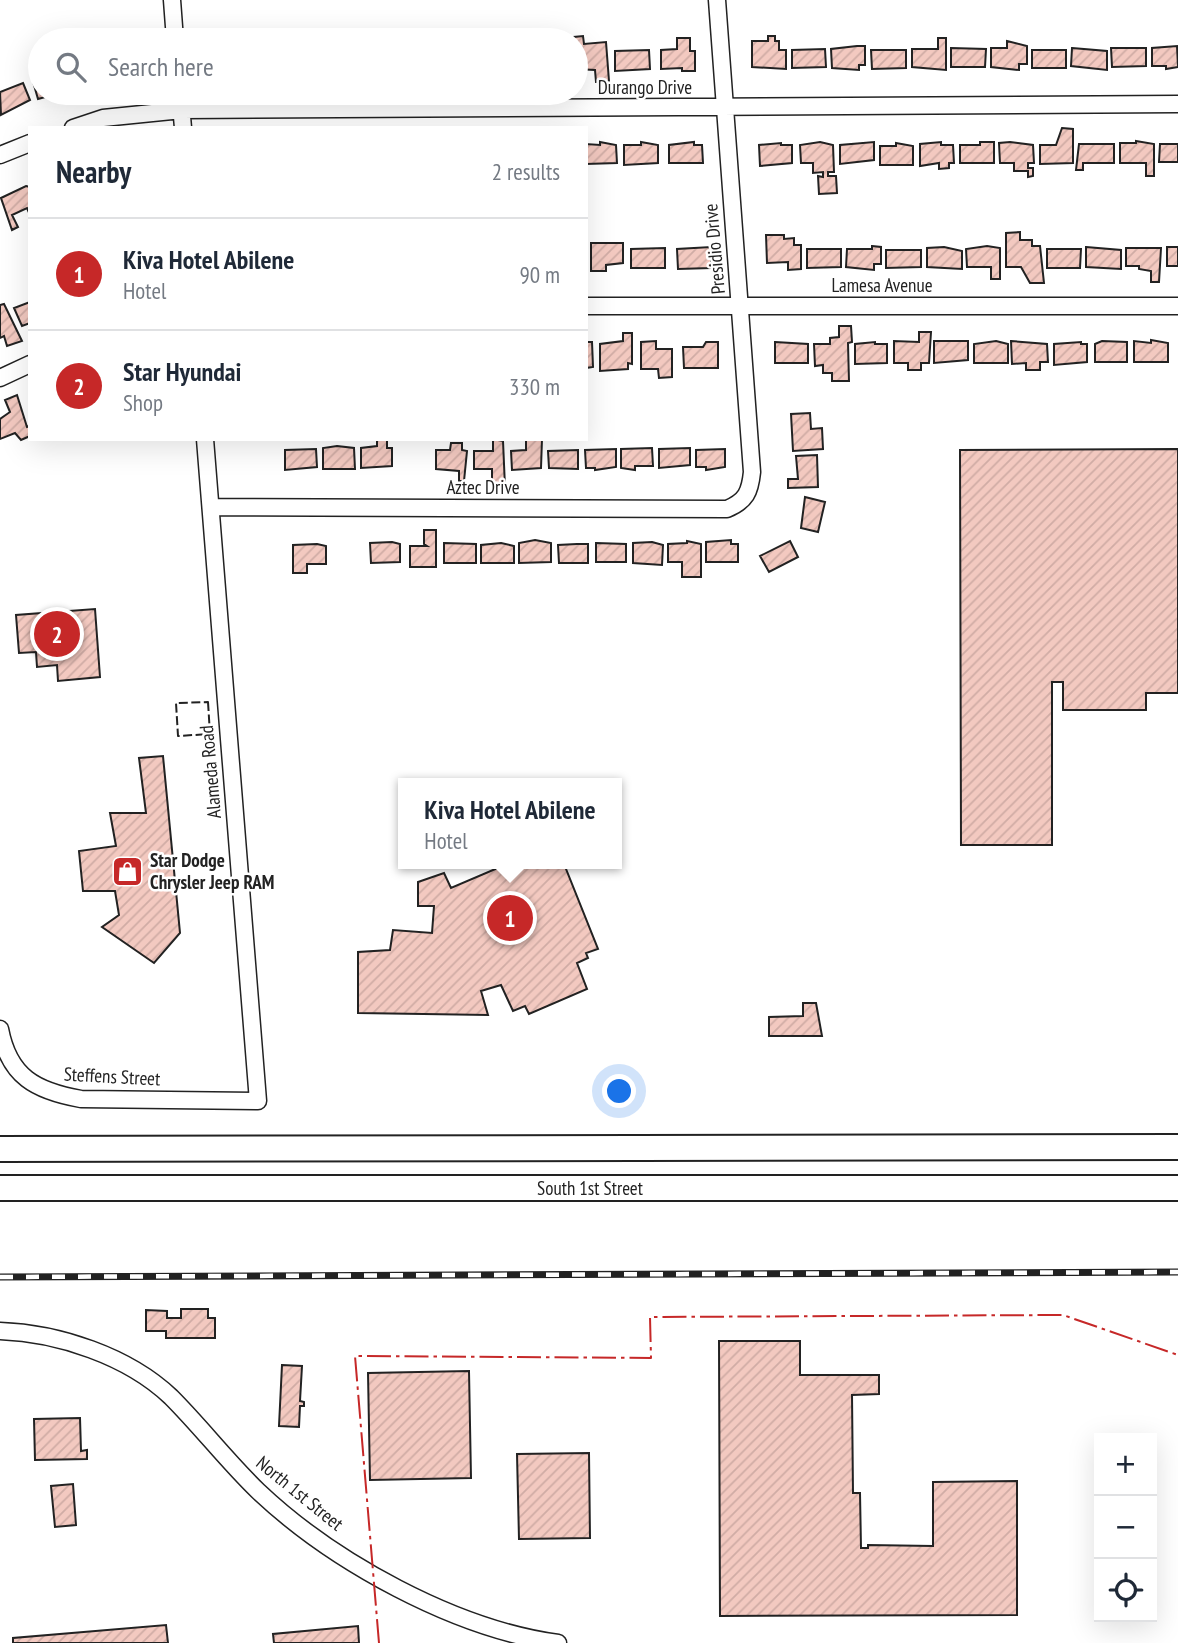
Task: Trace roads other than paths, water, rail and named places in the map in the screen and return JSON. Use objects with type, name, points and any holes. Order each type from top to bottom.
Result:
[{"type":"highway","points":[[0,1137],[32,1149]]},
{"type":"highway","name":"South 1st Street","points":[[0,1149],[1178,1147]]},
{"type":"highway","points":[[799,1148],[801,1189]]},
{"type":"highway","points":[[0,1180],[65,1187]]},
{"type":"highway","name":"South 1st Street","points":[[0,1188],[1178,1188]]},
{"type":"street","points":[[172,0],[175,28]]},
{"type":"street","name":"Presidio Drive","points":[[717,0],[752,472],[750,494]]},
{"type":"street","name":"Durango Drive","points":[[79,126],[103,118],[182,110],[1178,104]]},
{"type":"street","points":[[181,105],[183,126]]},
{"type":"street","points":[[0,155],[28,144]]},
{"type":"street","name":"Lamesa Avenue","points":[[588,306],[1178,306]]},
{"type":"street","points":[[0,378],[28,365]]},
{"type":"street","name":"Alameda Road","points":[[205,441],[258,1101]]},
{"type":"street","name":"Aztec Drive","points":[[211,507],[727,509],[740,504],[750,494]]},
{"type":"street","name":"Steffens Street","points":[[0,1029],[10,1062],[29,1082],[52,1094],[81,1099],[258,1101]]},
{"type":"street","name":"North 1st Street","points":[[0,1331],[65,1340],[132,1369],[169,1395],[259,1492],[341,1553],[410,1595],[519,1640],[558,1643]]},
{"type":"railway","points":[[0,1277],[1178,1272]]},
{"type":"place","name":"Star Hyundai","points":[[57,634]]},
{"type":"place","name":"Star Dodge Chrysler Jeep RAM","points":[[127,871]]},
{"type":"place","name":"Kiva Hotel Abilene","points":[[510,918]]}]
